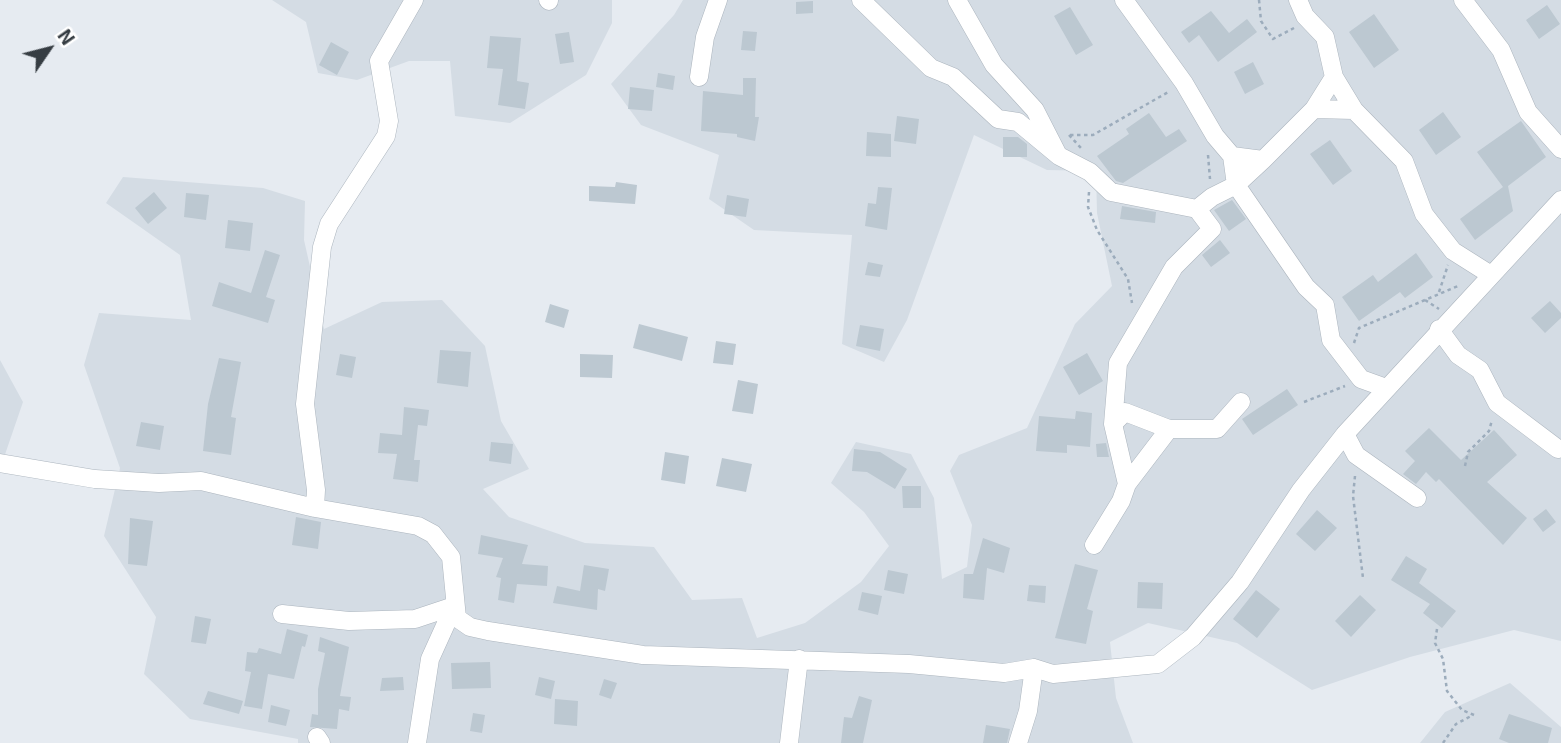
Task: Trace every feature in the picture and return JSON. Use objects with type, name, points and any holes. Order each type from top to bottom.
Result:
[{"type":"street","points":[[315,508],[316,491],[305,404],[323,247],[329,224],[386,136],[389,121],[379,61],[414,0]]},
{"type":"street","points":[[699,77],[705,37],[718,0]]},
{"type":"street","points":[[861,0],[931,68],[953,77],[998,119],[1018,122],[1059,156],[1090,172],[1111,192],[1197,209],[1212,229],[1174,267],[1118,363],[1115,396],[1127,484]]},
{"type":"street","points":[[957,0],[994,65],[1035,110],[1059,156]]},
{"type":"street","points":[[1124,0],[1184,83],[1215,136],[1232,156],[1236,185],[1306,287],[1325,305],[1331,340],[1361,379],[1386,388]]},
{"type":"street","points":[[1463,0],[1501,50],[1528,112],[1561,149]]},
{"type":"street","points":[[1301,8],[1325,37],[1334,77],[1353,110],[1404,162],[1424,214],[1453,251],[1491,275]]},
{"type":"street","points":[[1197,209],[1212,197],[1236,185],[1263,160],[1314,109],[1334,77]]},
{"type":"street","points":[[1314,109],[1353,110]]},
{"type":"street","points":[[1232,156],[1263,160]]},
{"type":"street","points":[[0,463],[95,479],[159,483],[201,481],[315,508],[418,526],[433,534],[451,557],[457,618],[470,627],[643,655],[909,664],[1004,673],[1034,668],[1053,674],[1158,664],[1177,651],[1240,582],[1301,490],[1345,434],[1439,329],[1561,200]]},
{"type":"street","points":[[1439,329],[1458,355],[1480,370],[1497,403],[1558,449]]},
{"type":"street","points":[[1119,418],[1169,429],[1217,429],[1241,401]]},
{"type":"street","points":[[1094,544],[1121,501],[1127,484],[1169,429]]},
{"type":"street","points":[[1345,434],[1356,455],[1417,498]]},
{"type":"street","points":[[282,614],[349,621],[415,619],[454,606]]},
{"type":"street","points":[[417,743],[430,659],[454,606]]},
{"type":"street","points":[[789,743],[799,659]]},
{"type":"street","points":[[1018,743],[1028,711],[1034,668]]},
{"type":"path","points":[[1259,0],[1261,21],[1273,39],[1300,25],[1301,8]]},
{"type":"path","points":[[1048,135],[1093,135],[1184,83]]},
{"type":"path","points":[[1212,197],[1208,154],[1215,136]]},
{"type":"path","points":[[1090,172],[1088,208],[1097,230],[1128,279],[1131,302],[1145,316]]},
{"type":"path","points":[[1439,292],[1453,251]]},
{"type":"path","points":[[1342,387],[1359,328],[1439,292],[1465,284]]},
{"type":"path","points":[[1304,402],[1361,379]]},
{"type":"path","points":[[1465,466],[1468,452],[1489,431],[1497,403]]},
{"type":"path","points":[[1356,455],[1353,496],[1363,578]]},
{"type":"path","points":[[1437,629],[1435,643],[1443,659],[1447,691],[1462,710],[1474,715],[1456,724],[1443,743]]},
{"type":"shaded area","points":[[272,0],[612,0],[612,23],[586,75],[510,123],[455,116],[450,61],[409,61],[357,80],[318,73],[306,22]]},
{"type":"shaded area","points":[[683,0],[1561,0],[1561,641],[1514,630],[1410,657],[1312,690],[1237,643],[1148,623],[1110,642],[1116,698],[1133,743],[298,743],[298,739],[190,719],[144,674],[156,617],[104,536],[120,468],[84,365],[99,313],[191,320],[180,255],[106,203],[123,177],[263,188],[305,201],[304,240],[324,329],[382,302],[442,300],[485,346],[501,421],[529,469],[483,489],[509,517],[585,543],[654,547],[692,600],[742,598],[757,638],[805,623],[861,582],[889,546],[864,512],[831,483],[856,442],[911,454],[934,498],[942,579],[967,567],[972,525],[950,471],[959,455],[1027,428],[1075,324],[1112,286],[1097,213],[1096,171],[1047,170],[974,135],[907,320],[884,362],[842,344],[852,235],[754,230],[709,199],[719,155],[641,125],[611,84],[674,15]]},
{"type":"shaded area","points":[[0,360],[23,402],[0,469]]},
{"type":"shaded area","points":[[1510,683],[1561,727],[1561,743],[1420,743],[1445,712]]},
{"type":"building","points":[[813,1],[813,13],[796,14],[796,2]]},
{"type":"building","points":[[1547,5],[1560,24],[1539,39],[1526,20]]},
{"type":"building","points":[[1070,7],[1093,45],[1076,55],[1054,16]]},
{"type":"building","points":[[1211,11],[1229,33],[1247,19],[1257,32],[1218,62],[1199,35],[1189,43],[1181,32]]},
{"type":"building","points":[[1374,14],[1399,50],[1374,68],[1349,32]]},
{"type":"building","points":[[743,31],[757,32],[755,51],[741,50]]},
{"type":"building","points":[[569,32],[574,62],[560,64],[555,34]]},
{"type":"building","points":[[490,36],[521,38],[517,81],[529,83],[525,109],[498,105],[503,69],[487,68]]},
{"type":"building","points":[[331,42],[349,52],[337,75],[319,65]]},
{"type":"building","points":[[1253,62],[1264,84],[1245,94],[1234,72]]},
{"type":"building","points":[[658,73],[675,76],[673,90],[656,87]]},
{"type":"building","points":[[743,78],[756,78],[755,117],[759,117],[755,141],[737,137],[737,134],[701,131],[703,91],[743,95]]},
{"type":"building","points":[[630,87],[654,90],[652,111],[628,109]]},
{"type":"building","points":[[1443,112],[1461,137],[1436,155],[1419,130]]},
{"type":"building","points":[[1149,113],[1166,137],[1179,129],[1187,141],[1123,183],[1116,181],[1097,156],[1129,134],[1126,129]]},
{"type":"building","points":[[897,116],[919,119],[916,144],[894,141]]},
{"type":"building","points":[[1521,121],[1546,157],[1508,186],[1513,211],[1475,240],[1460,219],[1503,187],[1477,152]]},
{"type":"building","points":[[867,132],[891,134],[891,157],[866,156]]},
{"type":"building","points":[[1003,137],[1018,137],[1027,144],[1027,157],[1003,157]]},
{"type":"building","points":[[1330,140],[1352,171],[1333,185],[1310,154]]},
{"type":"building","points":[[616,182],[637,185],[635,204],[589,201],[589,186],[615,187]]},
{"type":"building","points":[[878,187],[892,188],[887,230],[865,226],[868,203],[876,204]]},
{"type":"building","points":[[154,192],[167,208],[148,224],[135,208]]},
{"type":"building","points":[[186,193],[209,195],[206,220],[184,217]]},
{"type":"building","points":[[727,195],[749,199],[746,217],[724,214]]},
{"type":"building","points":[[1232,200],[1246,219],[1229,231],[1214,210]]},
{"type":"building","points":[[1122,206],[1156,212],[1155,223],[1120,219]]},
{"type":"building","points":[[228,220],[253,223],[250,251],[225,248]]},
{"type":"building","points":[[1220,240],[1230,253],[1211,267],[1202,255]]},
{"type":"building","points":[[265,250],[280,255],[266,297],[275,300],[268,323],[212,306],[219,282],[251,293]]},
{"type":"building","points":[[1416,253],[1433,277],[1405,298],[1400,292],[1359,321],[1342,297],[1373,275],[1378,282]]},
{"type":"building","points":[[868,262],[883,265],[880,277],[865,275]]},
{"type":"building","points":[[1550,301],[1561,313],[1561,318],[1545,333],[1531,318]]},
{"type":"building","points":[[550,304],[569,310],[564,328],[545,322]]},
{"type":"building","points":[[639,324],[688,337],[682,361],[633,348]]},
{"type":"building","points":[[860,325],[884,329],[880,351],[856,346]]},
{"type":"building","points":[[716,341],[736,344],[733,365],[713,363]]},
{"type":"building","points":[[440,350],[471,352],[468,387],[437,383]]},
{"type":"building","points":[[1087,353],[1103,381],[1079,395],[1063,367]]},
{"type":"building","points":[[340,354],[356,357],[352,378],[336,375]]},
{"type":"building","points":[[580,354],[613,355],[612,378],[580,377]]},
{"type":"building","points":[[219,358],[241,362],[231,417],[236,418],[231,455],[203,451],[208,404]]},
{"type":"building","points":[[738,380],[758,384],[753,414],[732,411]]},
{"type":"building","points":[[1287,389],[1298,405],[1253,435],[1242,419]]},
{"type":"building","points":[[404,407],[429,410],[427,426],[418,425],[414,460],[420,460],[418,482],[393,479],[397,454],[378,453],[380,433],[402,435]]},
{"type":"building","points":[[1076,411],[1092,413],[1090,447],[1067,445],[1067,453],[1036,451],[1039,416],[1075,419]]},
{"type":"building","points":[[141,422],[164,426],[160,450],[136,446]]},
{"type":"building","points":[[1429,428],[1461,460],[1494,430],[1517,455],[1487,482],[1527,518],[1503,545],[1439,479],[1436,482],[1426,472],[1416,484],[1403,474],[1415,461],[1405,451]]},
{"type":"building","points":[[491,442],[513,444],[511,464],[489,461]]},
{"type":"building","points":[[1106,443],[1109,457],[1097,457],[1096,444]]},
{"type":"building","points":[[854,449],[880,452],[907,469],[895,489],[867,472],[852,471]]},
{"type":"building","points":[[665,452],[689,456],[685,484],[661,480]]},
{"type":"building","points":[[722,458],[752,464],[746,492],[716,486]]},
{"type":"building","points":[[902,486],[921,486],[921,508],[903,508]]},
{"type":"building","points":[[1546,509],[1556,522],[1543,532],[1533,519]]},
{"type":"building","points":[[1317,510],[1337,528],[1315,551],[1296,534]]},
{"type":"building","points":[[296,517],[321,522],[318,549],[292,545]]},
{"type":"building","points":[[130,518],[153,521],[147,566],[128,564]]},
{"type":"building","points":[[481,535],[528,545],[522,564],[548,566],[547,586],[517,584],[514,603],[498,600],[501,578],[496,577],[503,558],[478,554]]},
{"type":"building","points":[[983,538],[1010,548],[1004,573],[987,568],[984,600],[963,598],[964,574],[973,574]]},
{"type":"building","points":[[1406,556],[1427,569],[1419,583],[1456,611],[1442,628],[1423,613],[1430,604],[1391,580]]},
{"type":"building","points":[[1075,564],[1098,570],[1087,609],[1093,611],[1086,644],[1055,638]]},
{"type":"building","points":[[584,565],[609,569],[605,591],[598,589],[597,610],[553,603],[557,586],[580,591]]},
{"type":"building","points":[[888,570],[908,574],[904,594],[884,590]]},
{"type":"building","points":[[1138,582],[1163,583],[1162,609],[1137,608]]},
{"type":"building","points":[[1029,585],[1046,586],[1045,603],[1027,601]]},
{"type":"building","points":[[1256,590],[1280,609],[1257,638],[1233,619]]},
{"type":"building","points":[[862,592],[882,596],[878,615],[858,610]]},
{"type":"building","points":[[1360,595],[1376,610],[1351,637],[1335,621]]},
{"type":"building","points":[[195,616],[211,619],[206,644],[191,642]]},
{"type":"building","points":[[287,629],[308,635],[305,647],[302,646],[294,679],[268,674],[262,709],[244,706],[251,672],[245,671],[247,652],[257,653],[259,648],[281,654]]},
{"type":"building","points":[[320,637],[349,647],[340,696],[351,697],[349,711],[339,709],[337,729],[310,727],[312,714],[318,715],[318,689],[325,653],[318,651]]},
{"type":"building","points":[[490,662],[491,688],[452,689],[451,663]]},
{"type":"building","points":[[403,677],[404,690],[380,691],[382,678]]},
{"type":"building","points":[[539,677],[555,681],[551,699],[535,695]]},
{"type":"building","points":[[604,679],[617,683],[611,699],[599,695]]},
{"type":"building","points":[[208,691],[243,701],[239,714],[203,704]]},
{"type":"building","points":[[859,696],[872,700],[863,743],[841,743],[844,717],[852,718]]},
{"type":"building","points":[[555,699],[578,701],[577,726],[554,724]]},
{"type":"building","points":[[271,705],[290,710],[286,726],[268,722]]},
{"type":"building","points":[[473,713],[485,715],[482,733],[470,731]]},
{"type":"building","points":[[1509,714],[1552,728],[1548,743],[1509,743],[1499,739]]},
{"type":"building","points":[[986,725],[1010,729],[1007,743],[983,743]]}]
